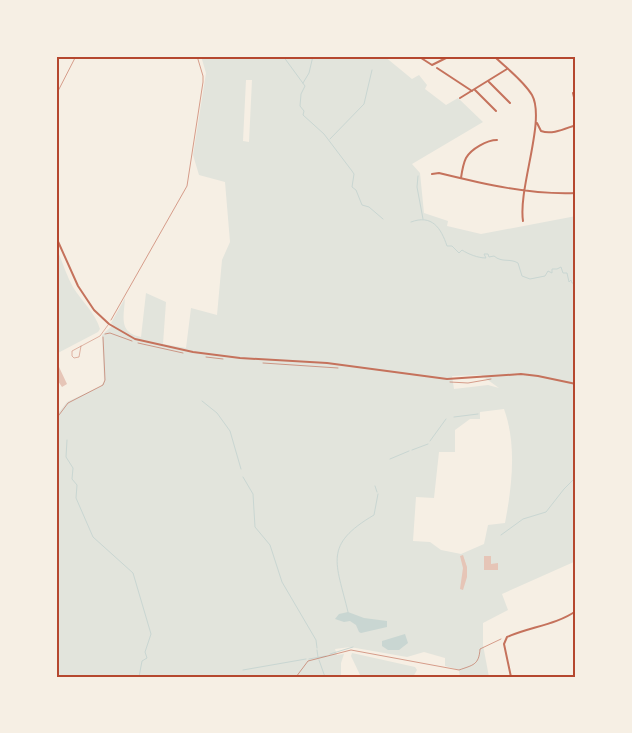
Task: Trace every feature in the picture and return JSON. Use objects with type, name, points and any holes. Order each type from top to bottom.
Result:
[{"type":"street","points":[[418,56],[432,65],[450,56]]},
{"type":"street","points":[[495,57],[532,95],[536,104],[537,127],[540,131],[546,133],[554,132],[576,125]]},
{"type":"street","points":[[437,68],[473,90],[496,111]]},
{"type":"street","points":[[460,98],[507,69]]},
{"type":"street","points":[[488,81],[510,103]]},
{"type":"street","points":[[573,93],[576,106]]},
{"type":"street","points":[[523,220],[524,190],[536,120]]},
{"type":"street","points":[[461,178],[464,162],[470,153],[490,140],[497,140]]},
{"type":"street","points":[[432,174],[439,173],[524,190],[576,193]]},
{"type":"street","points":[[56,237],[82,292],[94,310],[109,324],[135,339],[193,352],[240,358],[326,363],[447,379],[521,374],[576,384]]},
{"type":"street","points":[[511,677],[504,640],[522,630],[563,618],[576,611]]},
{"type":"lane","points":[[81,346],[79,357],[74,358],[72,351],[81,346],[100,336],[109,324]]},
{"type":"path","points":[[56,95],[76,56]]},
{"type":"path","points":[[109,324],[187,186],[203,76],[197,56]]},
{"type":"path","points":[[56,419],[68,404],[103,385],[105,380],[103,335],[105,334]]},
{"type":"path","points":[[296,677],[308,661],[352,650],[459,670],[474,664],[479,658],[480,649],[501,639],[504,640]]},
{"type":"shaded area","points":[[201,56],[384,56],[412,79],[419,75],[427,85],[425,89],[446,105],[458,98],[483,122],[412,164],[420,173],[424,213],[448,221],[447,226],[481,234],[576,216],[576,561],[502,594],[508,610],[483,623],[483,645],[489,677],[460,677],[459,670],[445,666],[445,658],[424,652],[407,657],[350,647],[335,649],[337,655],[344,654],[341,663],[341,677],[56,677],[56,416],[67,402],[101,386],[104,381],[102,335],[113,325],[111,323],[125,298],[124,323],[126,328],[134,335],[141,337],[146,293],[166,302],[163,344],[186,348],[191,308],[217,315],[222,260],[230,242],[225,182],[199,175],[193,155],[206,73]],"holes":[[[246,80],[252,80],[249,142],[243,141]],[[481,375],[499,388],[488,385],[454,389],[452,376]],[[504,409],[508,423],[511,437],[512,466],[510,495],[505,523],[488,525],[484,544],[461,554],[441,550],[430,542],[413,541],[416,497],[434,498],[439,452],[455,452],[455,430],[470,419],[480,419],[480,412]]]},
{"type":"shaded area","points":[[56,247],[71,282],[95,317],[100,329],[98,332],[56,354]]},
{"type":"shaded area","points":[[348,612],[364,618],[387,621],[387,627],[361,633],[356,625],[350,621],[344,622],[335,619],[339,614]]},
{"type":"shaded area","points":[[405,634],[408,643],[399,650],[388,650],[382,646],[382,641]]},
{"type":"shaded area","points":[[352,653],[415,667],[417,670],[413,677],[361,677],[351,656]]},
{"type":"building","points":[[59,367],[67,384],[62,387],[58,381],[56,382],[56,369]]},
{"type":"building","points":[[463,555],[467,567],[467,577],[463,590],[460,589],[463,568],[460,556]]},
{"type":"building","points":[[484,556],[491,556],[491,564],[498,563],[498,570],[484,570]]},
{"type":"waterway","points":[[283,56],[305,86],[301,94],[300,106],[304,111],[303,115],[324,134],[354,174],[352,187],[356,190],[362,205],[369,207],[383,219]]},
{"type":"waterway","points":[[303,83],[309,73],[313,56]]},
{"type":"waterway","points":[[330,139],[364,104],[372,70]]},
{"type":"waterway","points":[[418,176],[417,187],[423,219]]},
{"type":"waterway","points":[[411,222],[425,220],[435,224],[439,228],[447,246],[452,246],[459,253],[462,250],[486,258],[484,254],[488,254],[489,257],[494,256],[518,263],[522,276],[530,279],[545,276],[548,271],[552,273],[552,269],[561,267],[563,273],[567,273],[569,282],[571,280],[572,283],[576,284]]},
{"type":"waterway","points":[[202,401],[217,413],[230,431],[241,469]]},
{"type":"waterway","points":[[454,417],[478,414]]},
{"type":"waterway","points":[[430,441],[446,419]]},
{"type":"waterway","points":[[67,440],[66,457],[73,468],[72,479],[77,485],[76,498],[93,537],[133,573],[151,634],[145,652],[147,658],[142,661],[139,677]]},
{"type":"waterway","points":[[412,450],[428,444]]},
{"type":"waterway","points":[[390,459],[409,451]]},
{"type":"waterway","points":[[243,477],[253,494],[255,527],[270,545],[282,582],[316,640],[317,648]]},
{"type":"waterway","points":[[501,535],[523,519],[546,512],[564,489],[576,479]]},
{"type":"waterway","points":[[375,486],[377,492]]},
{"type":"waterway","points":[[348,612],[340,580],[337,556],[340,546],[347,536],[374,515],[378,494]]},
{"type":"waterway","points":[[330,654],[353,647]]},
{"type":"waterway","points":[[317,650],[318,657]]},
{"type":"waterway","points":[[309,659],[326,656]]},
{"type":"waterway","points":[[243,670],[306,659]]},
{"type":"waterway","points":[[319,660],[325,677]]}]
